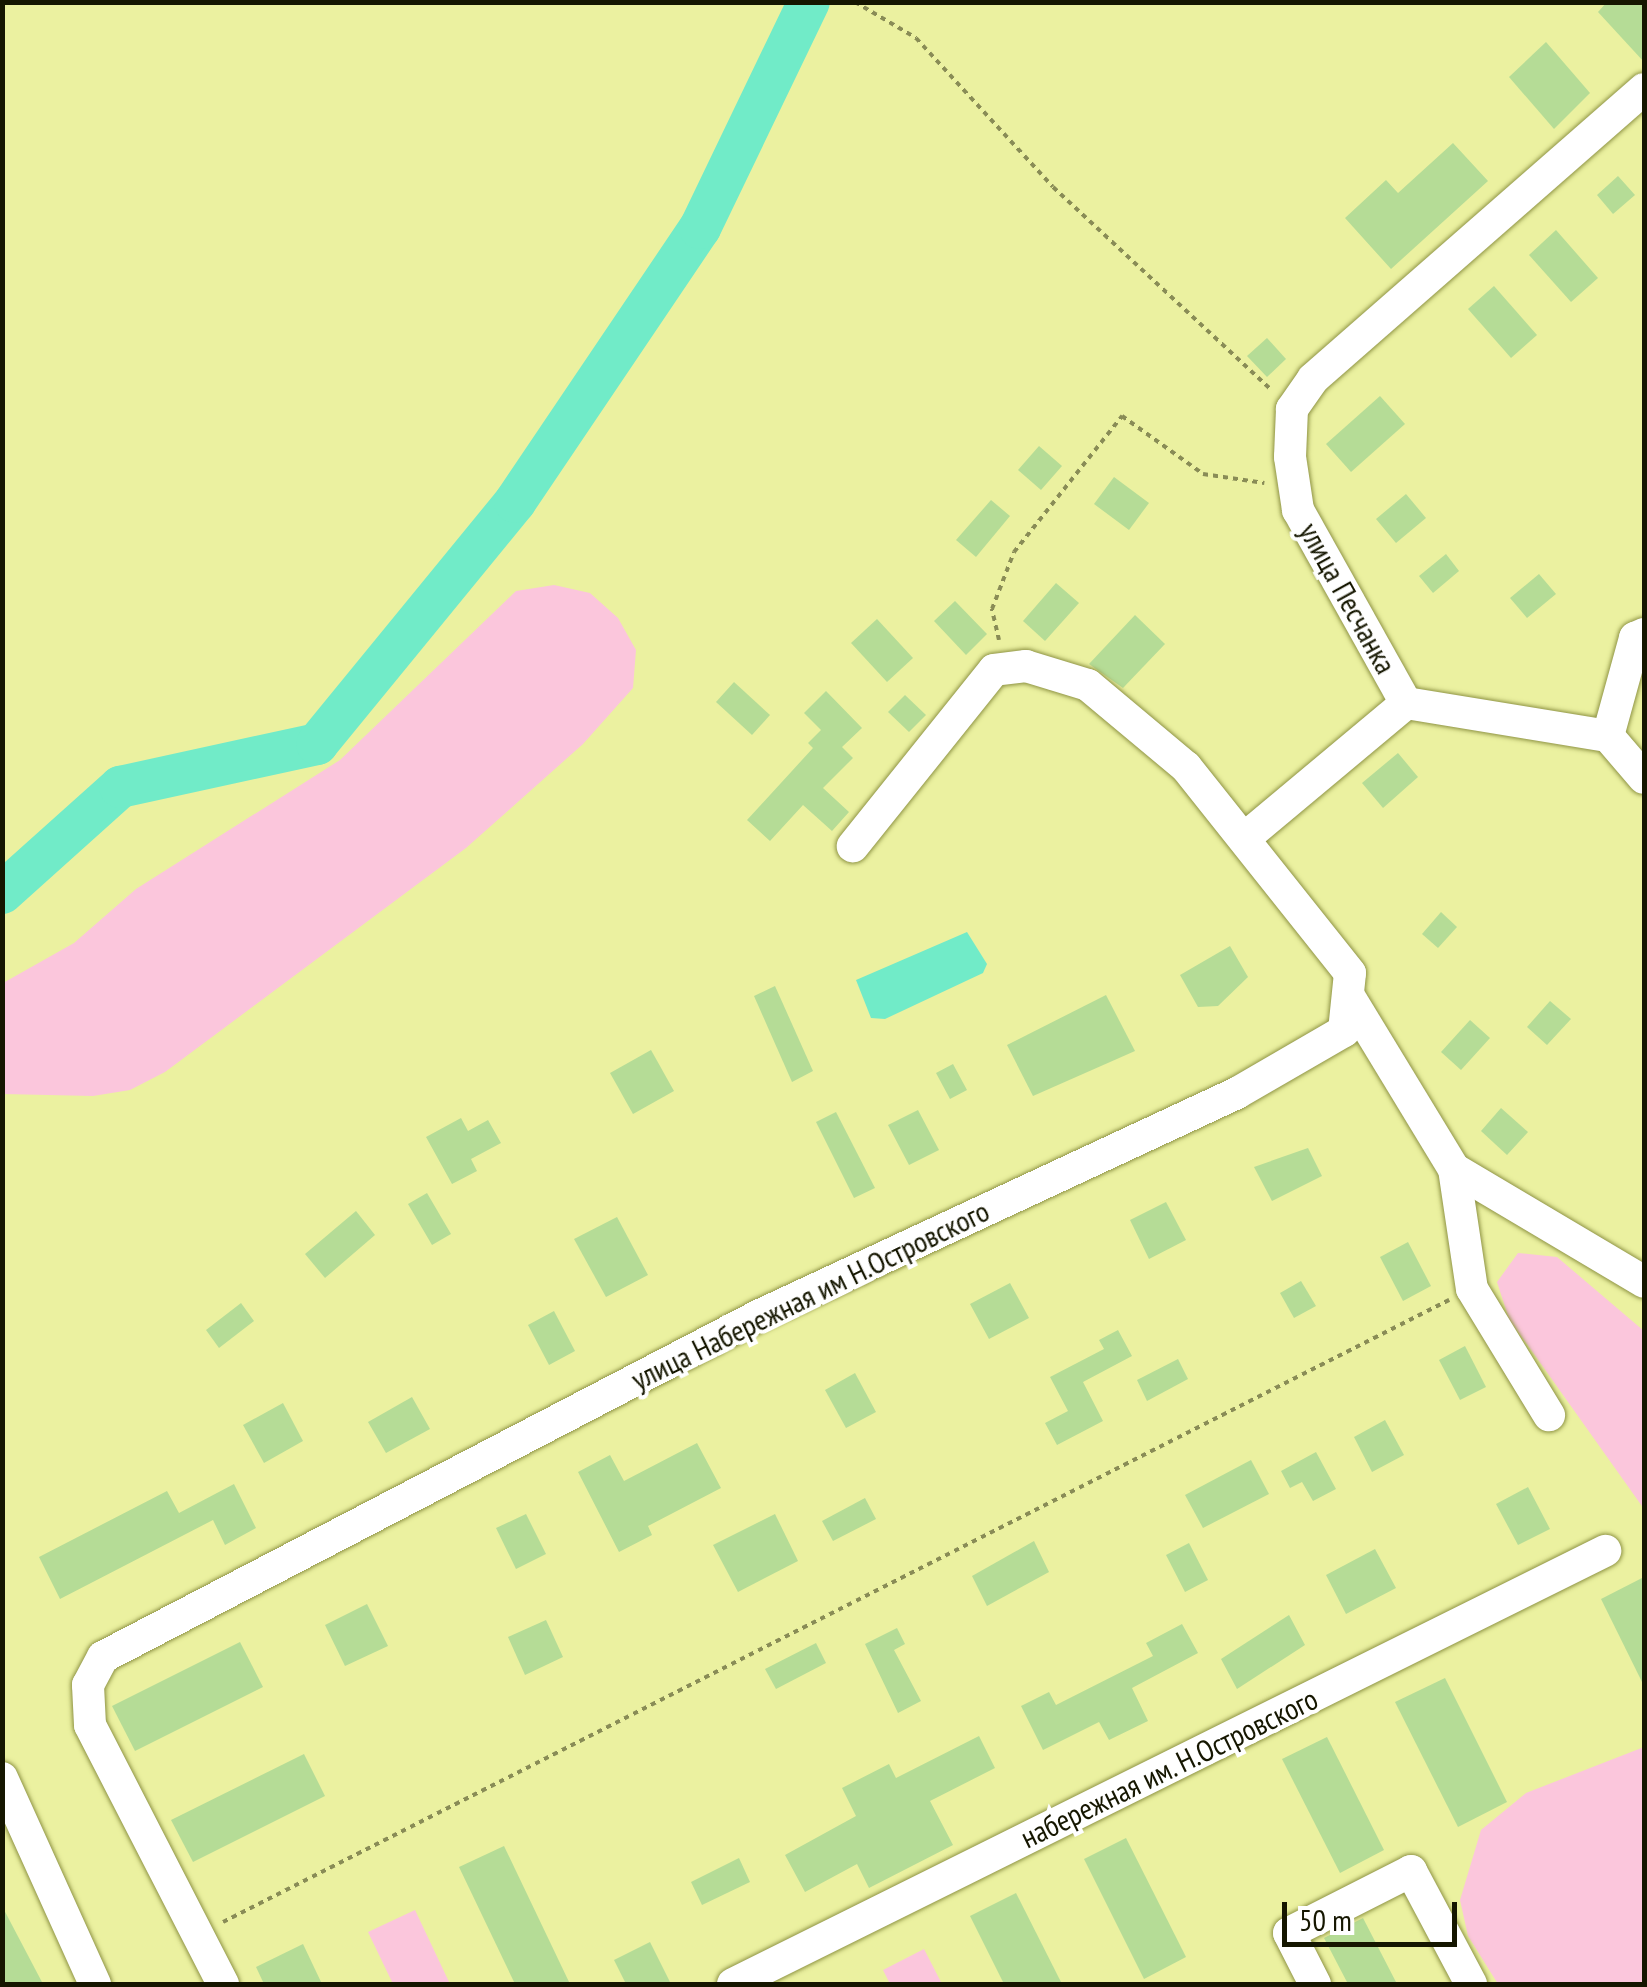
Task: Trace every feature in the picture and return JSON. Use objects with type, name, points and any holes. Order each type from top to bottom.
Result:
[{"type":"street","points":[[1292,409],[1313,379],[1644,89]]},
{"type":"street","name":"улица Песчанка","points":[[1292,409],[1298,510],[1406,703],[1608,736]]},
{"type":"street","points":[[1644,634],[1636,638],[1608,736],[1644,778]]},
{"type":"street","points":[[852,846],[971,690],[1008,668],[1088,685],[1186,767],[1246,837],[1350,973],[1350,998],[1454,1169],[1472,1289],[1549,1415]]},
{"type":"street","points":[[1246,837],[1406,703]]},
{"type":"street","name":"улица Набережная им Н.Островского","points":[[198,1934],[90,1725],[88,1684],[103,1657],[207,1598],[758,1316],[1318,1051],[1344,1031],[1350,998]]},
{"type":"street","points":[[1454,1169],[1644,1282]]},
{"type":"street","name":"набережная им. Н.Островского","points":[[733,1984],[1605,1551]]},
{"type":"street","points":[[2,1778],[95,1984]]},
{"type":"street","points":[[1316,1984],[1289,1933],[1411,1871],[1471,1984]]},
{"type":"street","points":[[198,1934],[223,1984]]},
{"type":"path","points":[[855,2],[916,38],[1054,187],[1292,409]]},
{"type":"path","points":[[1008,668],[992,610],[997,586],[1014,552],[1122,416],[1203,474],[1248,486],[1293,476]]},
{"type":"path","points":[[198,1934],[1472,1289]]},
{"type":"shaded area","points":[[554,585],[590,593],[618,618],[636,650],[633,688],[583,744],[466,848],[165,1072],[130,1090],[93,1096],[3,1094],[3,983],[74,943],[136,889],[340,760],[516,591]]},
{"type":"shaded area","points":[[1518,1253],[1557,1257],[1644,1331],[1644,1509],[1509,1319],[1497,1282]]},
{"type":"shaded area","points":[[1644,1747],[1644,1984],[1498,1984],[1468,1936],[1460,1900],[1481,1830],[1526,1793]]},
{"type":"shaded area","points":[[415,1910],[450,1984],[393,1984],[368,1932]]},
{"type":"shaded area","points":[[924,1949],[942,1984],[890,1984],[883,1970]]},
{"type":"water","points":[[967,932],[987,964],[983,973],[885,1019],[871,1018],[856,980]]},
{"type":"building","points":[[1607,2],[1644,2],[1644,62],[1598,12]]},
{"type":"building","points":[[1546,42],[1590,93],[1554,129],[1509,77]]},
{"type":"building","points":[[1453,143],[1488,181],[1391,269],[1345,218],[1386,180],[1398,193]]},
{"type":"building","points":[[1618,176],[1635,195],[1613,214],[1597,195]]},
{"type":"building","points":[[1556,230],[1598,278],[1571,302],[1529,255]]},
{"type":"building","points":[[1494,286],[1537,335],[1511,358],[1468,309]]},
{"type":"building","points":[[1267,338],[1286,359],[1267,377],[1247,356]]},
{"type":"building","points":[[1380,396],[1405,424],[1351,472],[1326,444]]},
{"type":"building","points":[[1039,446],[1062,466],[1041,490],[1018,470]]},
{"type":"building","points":[[1114,477],[1149,503],[1129,530],[1094,504]]},
{"type":"building","points":[[1406,494],[1426,518],[1396,543],[1376,519]]},
{"type":"building","points":[[991,500],[1010,516],[976,557],[956,540]]},
{"type":"building","points":[[1446,554],[1459,571],[1433,593],[1419,576]]},
{"type":"building","points":[[1539,574],[1556,594],[1527,618],[1510,598]]},
{"type":"building","points":[[1056,583],[1079,603],[1045,641],[1023,621]]},
{"type":"building","points":[[955,601],[987,634],[966,655],[934,621]]},
{"type":"building","points":[[1135,615],[1165,644],[1123,688],[1089,664]]},
{"type":"building","points":[[877,619],[913,658],[887,682],[851,643]]},
{"type":"building","points":[[734,682],[770,715],[752,735],[716,702]]},
{"type":"building","points":[[826,691],[862,728],[842,747],[853,758],[823,788],[849,812],[832,831],[803,805],[770,841],[747,820],[813,748],[808,743],[821,730],[804,713]]},
{"type":"building","points":[[905,695],[926,715],[909,732],[888,712]]},
{"type":"building","points":[[1398,753],[1418,777],[1383,808],[1362,783]]},
{"type":"building","points":[[1441,912],[1457,927],[1438,948],[1422,934]]},
{"type":"building","points":[[1230,946],[1248,977],[1218,1006],[1198,1007],[1180,975]]},
{"type":"building","points":[[775,986],[813,1071],[792,1082],[754,996]]},
{"type":"building","points":[[1106,995],[1135,1051],[1033,1096],[1007,1045]]},
{"type":"building","points":[[1550,1001],[1571,1019],[1547,1045],[1527,1027]]},
{"type":"building","points":[[1470,1020],[1490,1038],[1461,1070],[1441,1052]]},
{"type":"building","points":[[651,1050],[674,1091],[633,1114],[610,1073]]},
{"type":"building","points":[[953,1064],[967,1090],[950,1099],[936,1073]]},
{"type":"building","points":[[1501,1108],[1528,1132],[1507,1155],[1481,1131]]},
{"type":"building","points":[[918,1110],[939,1150],[909,1165],[888,1125]]},
{"type":"building","points":[[836,1112],[875,1188],[854,1198],[816,1122]]},
{"type":"building","points":[[461,1118],[468,1131],[488,1120],[501,1143],[471,1159],[477,1171],[452,1184],[426,1137]]},
{"type":"building","points":[[1308,1148],[1322,1176],[1272,1201],[1254,1167]]},
{"type":"building","points":[[427,1193],[451,1234],[432,1245],[408,1204]]},
{"type":"building","points":[[1166,1202],[1186,1240],[1149,1259],[1130,1220]]},
{"type":"building","points":[[356,1211],[375,1235],[325,1278],[305,1254]]},
{"type":"building","points":[[617,1217],[648,1275],[606,1297],[574,1239]]},
{"type":"building","points":[[1408,1242],[1431,1286],[1403,1301],[1380,1257]]},
{"type":"building","points":[[1301,1281],[1316,1306],[1294,1318],[1280,1293]]},
{"type":"building","points":[[1010,1283],[1029,1318],[989,1339],[970,1304]]},
{"type":"building","points":[[241,1303],[254,1321],[219,1348],[206,1330]]},
{"type":"building","points":[[554,1311],[575,1351],[549,1365],[528,1325]]},
{"type":"building","points":[[1118,1330],[1132,1356],[1083,1382],[1103,1421],[1057,1445],[1045,1423],[1068,1411],[1050,1377],[1104,1349],[1099,1340]]},
{"type":"building","points":[[1465,1346],[1486,1387],[1460,1400],[1439,1360]]},
{"type":"building","points":[[1178,1359],[1188,1379],[1147,1401],[1137,1380]]},
{"type":"building","points":[[855,1373],[876,1412],[846,1428],[825,1390]]},
{"type":"building","points":[[412,1397],[430,1429],[386,1453],[368,1422]]},
{"type":"building","points":[[283,1403],[303,1441],[264,1463],[243,1425]]},
{"type":"building","points":[[1385,1420],[1404,1455],[1372,1472],[1354,1437]]},
{"type":"building","points":[[697,1443],[721,1488],[648,1526],[652,1535],[619,1552],[578,1472],[610,1455],[624,1481]]},
{"type":"building","points":[[1316,1452],[1336,1489],[1313,1501],[1302,1482],[1290,1488],[1281,1471]]},
{"type":"building","points":[[1251,1460],[1269,1494],[1203,1528],[1185,1495]]},
{"type":"building","points":[[234,1484],[256,1528],[225,1545],[213,1520],[60,1599],[39,1557],[167,1491],[179,1513]]},
{"type":"building","points":[[1528,1487],[1550,1529],[1518,1545],[1496,1504]]},
{"type":"building","points":[[865,1498],[876,1519],[833,1541],[822,1521]]},
{"type":"building","points":[[526,1514],[546,1554],[516,1569],[496,1528]]},
{"type":"building","points":[[775,1514],[798,1561],[738,1592],[713,1545]]},
{"type":"building","points":[[1034,1541],[1049,1572],[987,1606],[972,1576]]},
{"type":"building","points":[[1189,1543],[1208,1580],[1185,1592],[1166,1555]]},
{"type":"building","points":[[1375,1549],[1396,1588],[1346,1614],[1326,1575]]},
{"type":"building","points":[[1644,1577],[1644,1686],[1601,1599]]},
{"type":"building","points":[[367,1604],[388,1646],[345,1666],[325,1625]]},
{"type":"building","points":[[1289,1615],[1305,1645],[1237,1689],[1221,1659]]},
{"type":"building","points":[[546,1620],[563,1657],[525,1675],[508,1637]]},
{"type":"building","points":[[1182,1624],[1198,1653],[1132,1688],[1148,1721],[1109,1740],[1099,1722],[1043,1750],[1021,1706],[1049,1692],[1056,1705],[1153,1656],[1146,1643]]},
{"type":"building","points":[[897,1628],[905,1644],[894,1650],[921,1701],[898,1713],[865,1644]]},
{"type":"building","points":[[240,1642],[263,1687],[135,1751],[112,1706]]},
{"type":"building","points":[[816,1643],[826,1663],[776,1689],[765,1669]]},
{"type":"building","points":[[1445,1678],[1507,1802],[1458,1827],[1395,1702]]},
{"type":"building","points":[[979,1736],[995,1768],[930,1801],[953,1845],[869,1888],[857,1864],[805,1892],[785,1855],[856,1816],[842,1788],[889,1764],[896,1778]]},
{"type":"building","points":[[1327,1737],[1384,1850],[1340,1873],[1282,1759]]},
{"type":"building","points":[[304,1754],[325,1796],[193,1862],[171,1820]]},
{"type":"building","points":[[1126,1838],[1186,1957],[1144,1979],[1084,1859]]},
{"type":"building","points":[[504,1846],[570,1984],[515,1984],[459,1867]]},
{"type":"building","points":[[739,1858],[750,1882],[702,1905],[691,1882]]},
{"type":"building","points":[[1016,1893],[1062,1984],[1004,1984],[970,1916]]},
{"type":"building","points":[[2,1906],[43,1984],[2,1984]]},
{"type":"building","points":[[1363,1918],[1397,1984],[1348,1984],[1324,1938]]},
{"type":"building","points":[[650,1942],[671,1984],[626,1984],[614,1960]]},
{"type":"building","points":[[303,1944],[322,1984],[264,1984],[256,1967]]},
{"type":"waterway","points":[[2,893],[120,787],[317,744],[515,502],[700,228],[809,2]]}]
